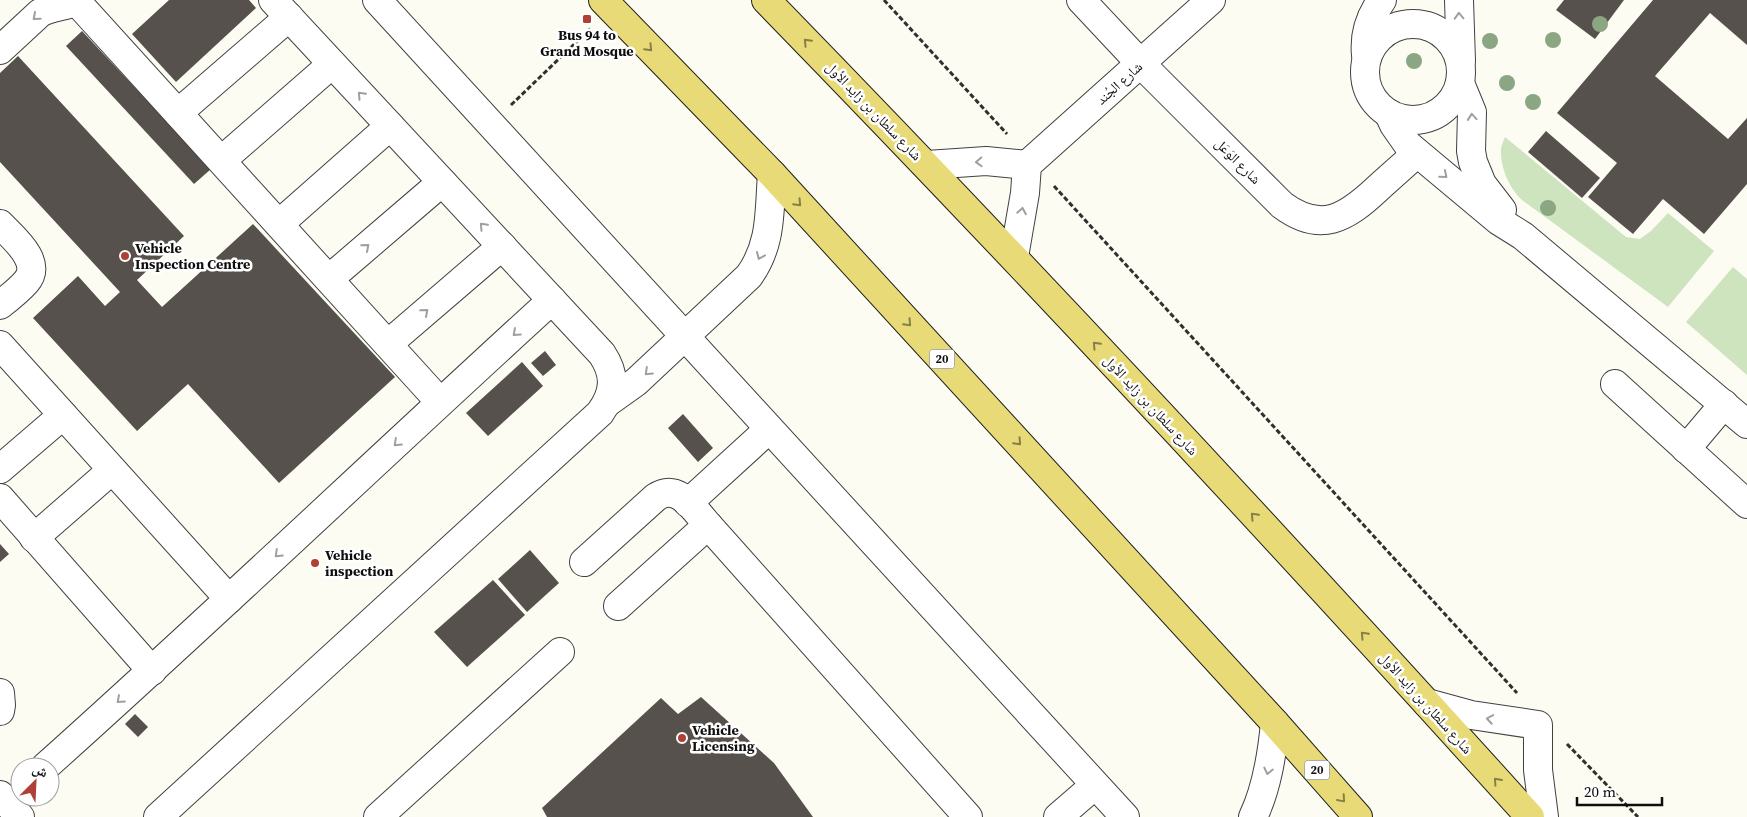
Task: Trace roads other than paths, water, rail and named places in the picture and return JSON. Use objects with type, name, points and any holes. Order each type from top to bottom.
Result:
[{"type":"main road","name":"شارع سلطان بن زايد الأول","points":[[766,0],[1014,257],[1427,703],[1530,817]]},
{"type":"main road","name":"20","points":[[607,4],[772,174],[1275,723],[1358,817]]},
{"type":"street","points":[[377,0],[1125,817]]},
{"type":"street","name":"شارع الوَعَل","points":[[1082,0],[1141,64],[1282,205],[1304,218],[1330,220],[1344,216],[1356,208],[1417,153]]},
{"type":"street","name":"شارع الجُند","points":[[1027,166],[1211,0]]},
{"type":"street","points":[[1382,0],[1373,15],[1366,37],[1365,77],[1369,92],[1377,104],[1389,114],[1403,119],[1418,120],[1433,116],[1445,108],[1455,97],[1461,75],[1459,0]]},
{"type":"street","points":[[0,50],[40,13],[47,9],[78,1],[440,402]]},
{"type":"street","points":[[158,817],[600,413],[608,402],[612,390],[609,364],[602,354],[332,64],[290,11],[178,113]]},
{"type":"street","points":[[1366,61],[1372,48],[1381,36],[1394,28],[1409,24],[1424,25],[1438,31],[1450,40],[1458,53],[1461,75],[1472,112],[1471,151],[1477,173],[1482,184],[1523,236]]},
{"type":"street","points":[[222,160],[332,64]]},
{"type":"street","points":[[1389,114],[1400,135],[1417,153],[1499,222],[1523,236],[1747,424]]},
{"type":"street","points":[[279,224],[390,126]]},
{"type":"street","points":[[926,165],[986,161],[1027,166],[1025,193],[1014,257]]},
{"type":"street","points":[[608,402],[636,382],[685,337],[740,286],[757,265],[766,240],[772,174]]},
{"type":"street","points":[[329,279],[442,182]]},
{"type":"street","points":[[0,224],[27,253],[31,268],[28,281],[0,305]]},
{"type":"street","points":[[388,344],[502,246]]},
{"type":"street","points":[[56,757],[152,671],[552,300]]},
{"type":"street","points":[[3,354],[63,416],[229,599]]},
{"type":"street","points":[[1615,384],[1747,504]]},
{"type":"street","points":[[1686,449],[1724,404]]},
{"type":"street","points":[[0,469],[63,416]]},
{"type":"street","points":[[688,503],[770,429]]},
{"type":"street","points":[[34,538],[112,470]]},
{"type":"street","points":[[584,562],[662,493],[670,491],[677,493],[688,503],[968,817]]},
{"type":"street","points":[[0,498],[152,671]]},
{"type":"street","points":[[618,606],[708,526]]},
{"type":"street","points":[[378,817],[560,652]]},
{"type":"street","points":[[0,693],[0,711]]},
{"type":"street","points":[[1427,703],[1471,715],[1538,725],[1538,770],[1544,817]]},
{"type":"street","points":[[1253,817],[1266,784],[1272,754],[1275,723]]},
{"type":"street","points":[[1058,817],[1095,785]]},
{"type":"place","name":"Bus 94 to Grand Mosque","points":[[587,19]]},
{"type":"place","name":"Vehicle Inspection Centre","points":[[125,256]]},
{"type":"place","name":"Vehicle inspection","points":[[315,563]]},
{"type":"place","name":"Vehicle Licensing","points":[[682,738]]}]
